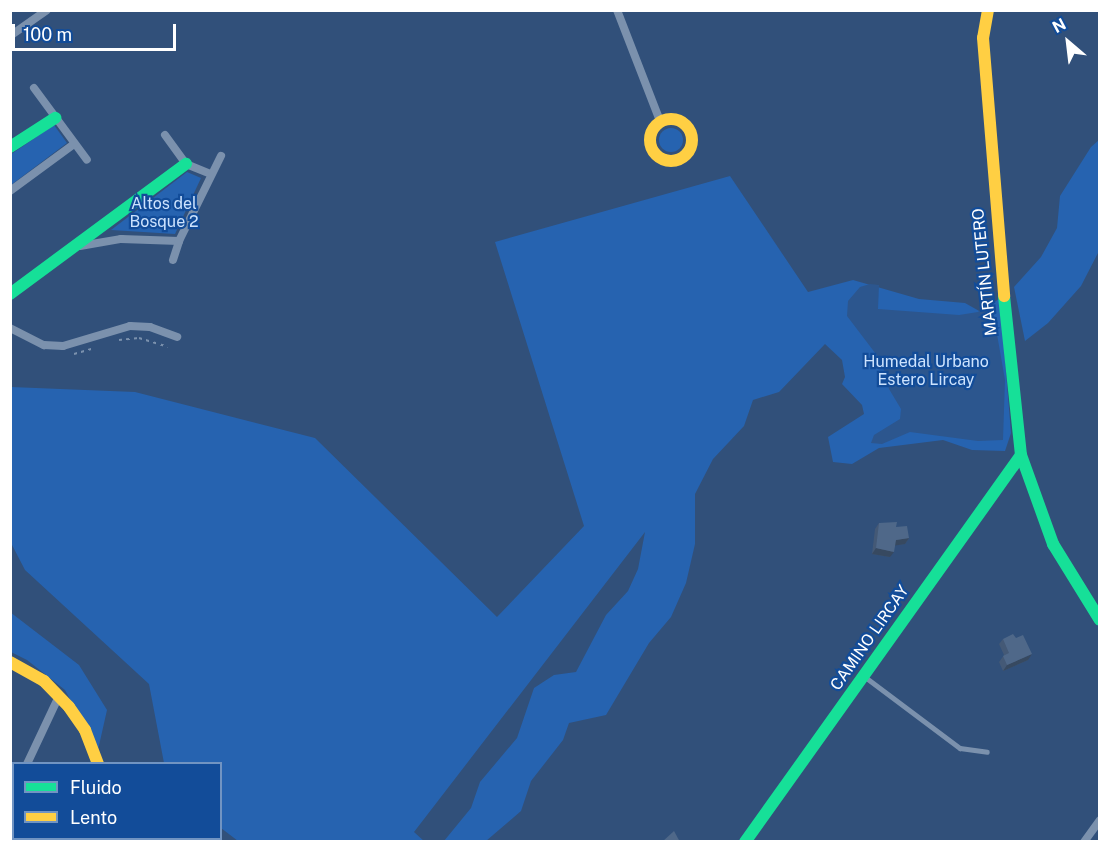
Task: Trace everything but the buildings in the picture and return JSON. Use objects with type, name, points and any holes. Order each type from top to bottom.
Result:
[{"type":"street","points":[[10,36],[47,10]]},
{"type":"street","points":[[616,10],[660,121]]},
{"type":"street","name":"MARTÍN LUTERO","points":[[988,10],[983,39],[996,223],[1021,455],[1058,555],[1100,620]]},
{"type":"street","points":[[34,88],[87,160]]},
{"type":"street","points":[[10,147],[55,118]]},
{"type":"street","points":[[165,135],[186,164],[211,174]]},
{"type":"street","points":[[10,191],[74,144]]},
{"type":"street","points":[[173,260],[179,241],[221,156]]},
{"type":"street","points":[[10,294],[80,246],[186,164]]},
{"type":"street","points":[[80,246],[121,239],[179,241]]},
{"type":"street","points":[[10,328],[44,345],[63,346],[130,326],[150,327],[177,337]]},
{"type":"street","name":"CAMINO LIRCAY","points":[[745,842],[1021,455]]},
{"type":"street","points":[[10,662],[44,681],[59,696],[85,730],[97,762]]},
{"type":"street","points":[[28,762],[59,696]]},
{"type":"street","points":[[1084,842],[1100,820]]},
{"type":"lane","points":[[864,676],[960,748],[987,752]]},
{"type":"green space","points":[[54,125],[67,143],[11,185],[10,155]]},
{"type":"green space","points":[[671,128],[680,131],[683,140],[680,149],[671,152],[662,149],[659,140],[662,131]]},
{"type":"green space","name":"Humedal Urbano Estero Lircay","points":[[1099,140],[1099,251],[1081,286],[1048,323],[1025,341],[1014,287],[1041,257],[1057,228],[1060,196],[1091,147]]},
{"type":"green space","name":"Altos del Bosque 2","points":[[187,172],[201,178],[175,234],[111,230]]},
{"type":"green space","points":[[730,176],[808,292],[853,280],[919,299],[965,303],[981,312],[1000,298],[1011,433],[1005,451],[972,450],[943,440],[879,448],[852,464],[833,462],[828,437],[864,414],[862,405],[842,384],[845,377],[842,360],[825,344],[779,392],[753,400],[744,426],[713,459],[695,494],[695,544],[686,583],[671,617],[649,643],[606,715],[569,723],[563,740],[531,781],[521,811],[486,841],[444,841],[471,808],[480,782],[517,738],[534,688],[554,675],[576,672],[606,615],[628,591],[638,569],[645,532],[414,832],[425,842],[238,841],[222,829],[222,762],[164,762],[149,684],[25,570],[11,543],[11,387],[135,392],[315,438],[497,617],[584,526],[495,242]]},
{"type":"green space","points":[[10,612],[79,665],[107,710],[98,750],[65,690],[27,660],[11,652]]},
{"type":"shaded area","points":[[870,284],[879,285],[878,309],[959,315],[978,312],[991,300],[1005,380],[1003,440],[978,441],[910,432],[882,444],[871,443],[874,435],[900,419],[901,409],[889,389],[882,362],[847,316],[848,301],[860,287]]},
{"type":"traffic: fast","points":[[10,147],[55,118]]},
{"type":"traffic: fast","points":[[10,294],[186,164]]},
{"type":"traffic: fast","points":[[1004,296],[1021,455],[1053,544],[1100,620]]},
{"type":"traffic: fast","points":[[745,842],[1021,455]]},
{"type":"traffic: slow","points":[[988,10],[983,38],[1004,296]]},
{"type":"traffic: slow","points":[[671,119],[686,125],[692,140],[686,155],[671,161],[656,155],[650,140],[656,125],[671,119]]},
{"type":"traffic: slow","points":[[10,662],[44,681],[69,707],[85,730],[97,762]]}]
